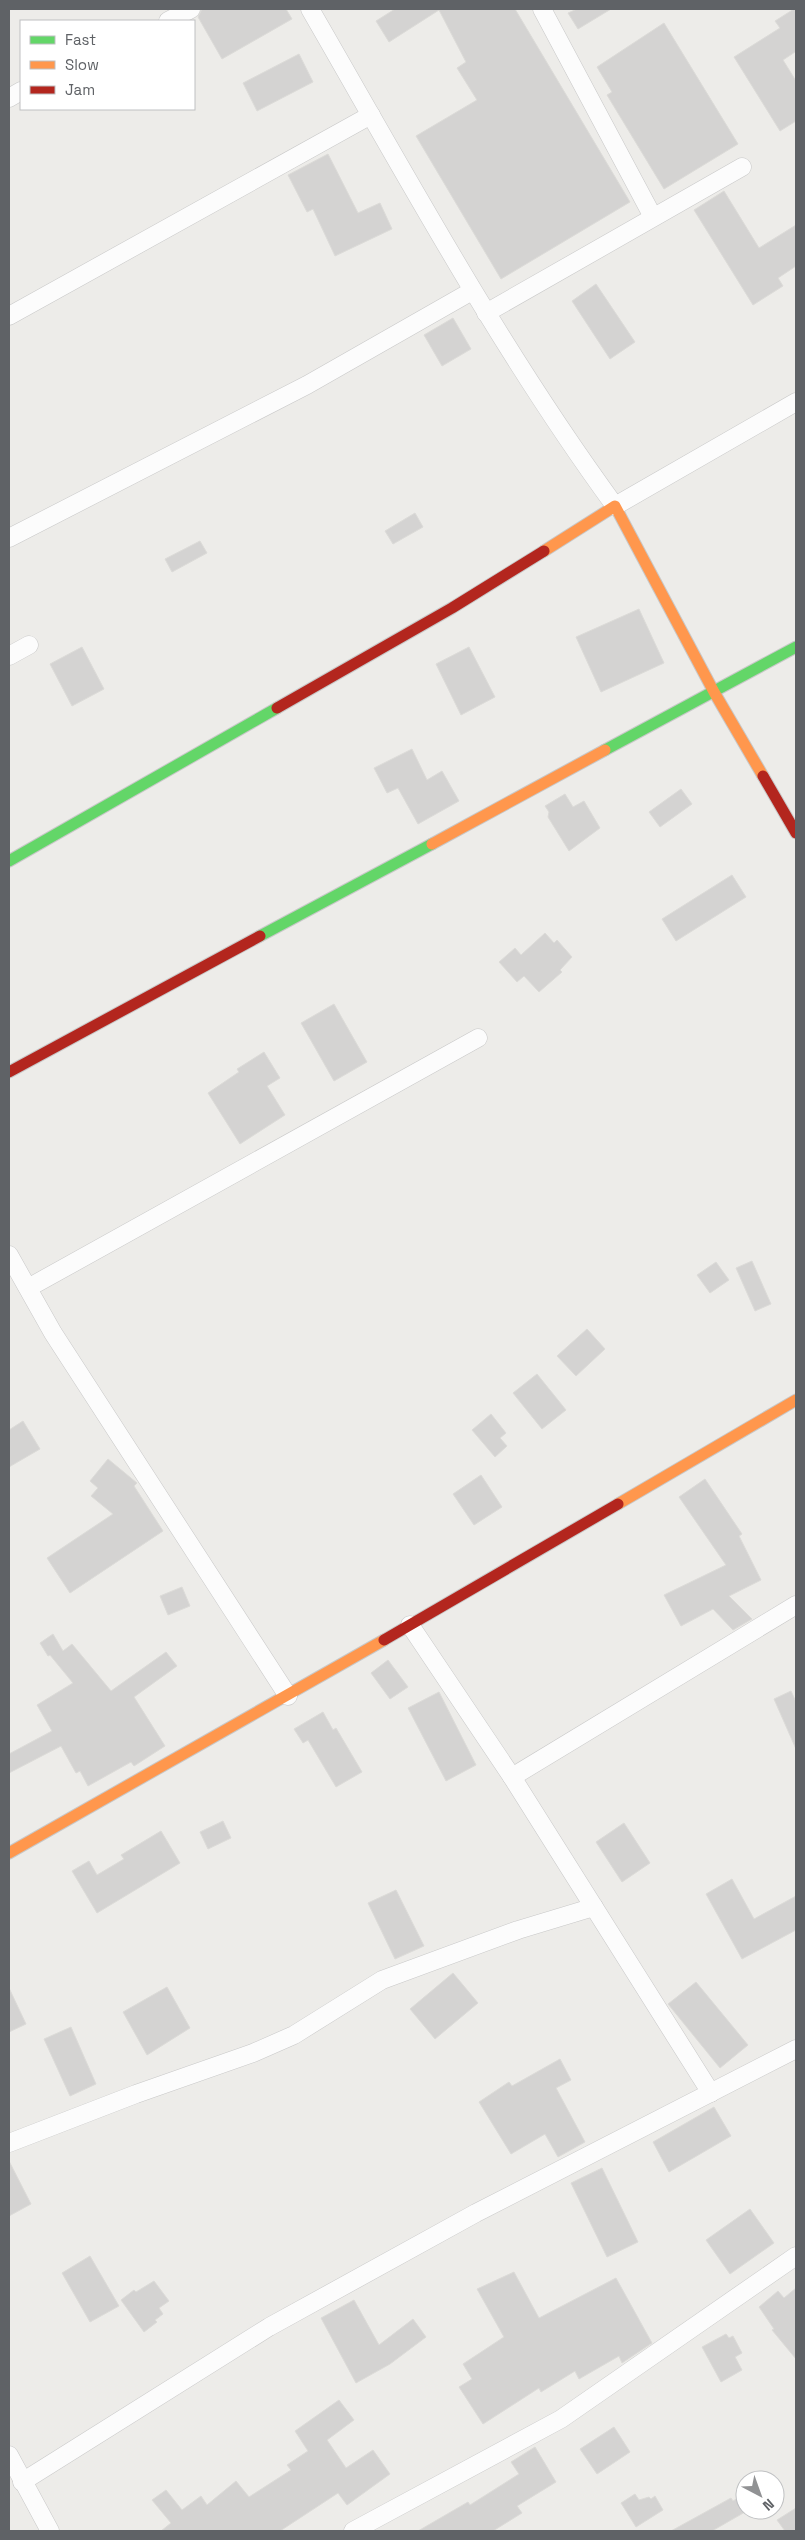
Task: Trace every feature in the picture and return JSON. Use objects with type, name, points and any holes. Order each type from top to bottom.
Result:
[{"type":"street","points":[[170,20],[191,9]]},
{"type":"street","points":[[310,9],[472,292],[567,440],[615,506],[714,692],[796,833]]},
{"type":"street","points":[[542,9],[653,217]]},
{"type":"street","points":[[9,98],[20,92]]},
{"type":"street","points":[[9,316],[371,115]]},
{"type":"street","points":[[486,313],[742,167]]},
{"type":"street","points":[[9,538],[307,385],[472,292]]},
{"type":"street","points":[[9,861],[452,608],[615,506],[796,402]]},
{"type":"street","points":[[9,656],[29,645]]},
{"type":"street","points":[[9,1072],[190,972],[714,692],[796,646]]},
{"type":"street","points":[[28,1288],[478,1038]]},
{"type":"street","points":[[9,1256],[53,1333],[288,1696]]},
{"type":"street","points":[[9,1853],[288,1696],[796,1400]]},
{"type":"street","points":[[512,1777],[796,1605]]},
{"type":"street","points":[[410,1625],[512,1777],[711,2093]]},
{"type":"street","points":[[9,2143],[261,2050],[294,2035],[382,1980],[518,1930],[594,1907]]},
{"type":"street","points":[[22,2482],[269,2327],[476,2213],[796,2049]]},
{"type":"street","points":[[353,2531],[561,2419],[796,2256]]},
{"type":"street","points":[[9,2455],[50,2531]]},
{"type":"building","points":[[202,9],[286,9],[292,19],[222,59],[198,17]]},
{"type":"building","points":[[395,9],[515,9],[630,202],[501,279],[416,136],[477,100],[457,68],[466,62],[439,10],[389,42],[376,21]]},
{"type":"building","points":[[577,9],[611,9],[578,29],[568,13]]},
{"type":"building","points":[[796,9],[796,53],[783,60],[796,81],[796,121],[780,131],[734,57],[780,28],[775,21]]},
{"type":"building","points":[[664,23],[738,144],[664,189],[607,95],[612,92],[597,67]]},
{"type":"building","points":[[299,54],[313,82],[257,111],[243,83]]},
{"type":"building","points":[[328,154],[358,213],[380,203],[392,229],[335,256],[313,209],[307,212],[288,175]]},
{"type":"building","points":[[724,191],[759,248],[796,225],[796,266],[778,278],[783,286],[753,305],[694,210]]},
{"type":"building","points":[[596,284],[635,342],[610,359],[572,301]]},
{"type":"building","points":[[453,318],[471,349],[442,366],[424,335]]},
{"type":"building","points":[[415,513],[423,527],[393,544],[385,531]]},
{"type":"building","points":[[200,541],[207,553],[172,572],[165,559]]},
{"type":"building","points":[[639,609],[664,663],[601,692],[576,637]]},
{"type":"building","points":[[82,647],[104,689],[72,706],[50,664]]},
{"type":"building","points":[[469,647],[495,697],[461,715],[436,664]]},
{"type":"building","points":[[412,749],[427,780],[442,771],[459,801],[418,824],[398,788],[387,793],[374,768]]},
{"type":"building","points":[[681,789],[692,804],[660,827],[649,812]]},
{"type":"building","points":[[565,794],[573,807],[584,801],[600,828],[569,851],[548,817],[549,812],[545,806]]},
{"type":"building","points":[[732,875],[746,897],[676,941],[662,919]]},
{"type":"building","points":[[545,933],[554,943],[557,940],[572,957],[560,970],[562,972],[539,992],[524,976],[517,982],[499,962],[515,948],[521,955]]},
{"type":"building","points":[[334,1004],[367,1062],[334,1081],[301,1023]]},
{"type":"building","points":[[264,1052],[280,1078],[267,1086],[285,1115],[240,1144],[208,1093],[239,1072],[237,1069]]},
{"type":"building","points":[[752,1261],[771,1304],[755,1311],[736,1268]]},
{"type":"building","points":[[716,1262],[729,1280],[710,1293],[697,1275]]},
{"type":"building","points":[[587,1329],[605,1349],[576,1376],[557,1356]]},
{"type":"building","points":[[537,1374],[566,1410],[542,1429],[513,1393]]},
{"type":"building","points":[[491,1414],[506,1433],[500,1438],[507,1446],[495,1457],[472,1430]]},
{"type":"building","points":[[23,1421],[40,1449],[9,1467],[9,1430]]},
{"type":"building","points":[[108,1459],[137,1483],[134,1486],[163,1531],[70,1593],[47,1558],[113,1514],[91,1496],[98,1488],[90,1481]]},
{"type":"building","points":[[481,1475],[502,1507],[474,1525],[453,1494]]},
{"type":"building","points":[[705,1479],[742,1534],[739,1536],[761,1580],[729,1596],[752,1619],[733,1630],[713,1609],[681,1626],[664,1595],[726,1565],[679,1497]]},
{"type":"building","points":[[182,1587],[190,1606],[168,1615],[160,1596]]},
{"type":"building","points":[[53,1634],[63,1651],[72,1644],[111,1691],[166,1652],[177,1666],[134,1697],[165,1746],[134,1766],[131,1762],[88,1786],[80,1771],[76,1773],[61,1746],[9,1773],[9,1754],[52,1731],[37,1705],[73,1683],[50,1655],[48,1656],[40,1643]]},
{"type":"building","points":[[388,1660],[408,1687],[390,1699],[371,1673]]},
{"type":"building","points":[[791,1691],[796,1702],[796,1749],[774,1699]]},
{"type":"building","points":[[439,1692],[476,1765],[446,1781],[408,1708]]},
{"type":"building","points":[[323,1712],[333,1730],[336,1728],[362,1772],[336,1787],[308,1740],[303,1743],[294,1729]]},
{"type":"building","points":[[223,1821],[231,1838],[208,1849],[200,1832]]},
{"type":"building","points":[[624,1823],[650,1863],[622,1882],[596,1842]]},
{"type":"building","points":[[161,1831],[180,1863],[97,1913],[72,1871],[89,1861],[97,1875],[124,1859],[121,1855]]},
{"type":"building","points":[[732,1879],[754,1919],[796,1896],[796,1930],[742,1959],[706,1894]]},
{"type":"building","points":[[396,1890],[424,1946],[395,1959],[368,1903]]},
{"type":"building","points":[[453,1973],[478,2003],[435,2039],[410,2009]]},
{"type":"building","points":[[696,1982],[748,2045],[720,2068],[668,2004]]},
{"type":"building","points":[[167,1987],[190,2028],[147,2055],[123,2012]]},
{"type":"building","points":[[9,1988],[26,2024],[9,2032]]},
{"type":"building","points":[[71,2027],[96,2084],[70,2096],[44,2039]]},
{"type":"building","points":[[560,2059],[571,2080],[556,2088],[585,2142],[558,2157],[545,2134],[511,2154],[479,2102],[509,2082],[512,2086]]},
{"type":"building","points":[[714,2107],[731,2136],[669,2172],[653,2142]]},
{"type":"building","points":[[9,2161],[31,2204],[9,2216]]},
{"type":"building","points":[[602,2168],[638,2242],[607,2257],[571,2183]]},
{"type":"building","points":[[750,2209],[774,2243],[730,2274],[706,2240]]},
{"type":"building","points":[[90,2256],[119,2306],[90,2322],[62,2273]]},
{"type":"building","points":[[514,2272],[539,2318],[616,2278],[652,2343],[622,2363],[619,2356],[579,2379],[575,2371],[541,2392],[539,2388],[483,2424],[459,2387],[472,2379],[463,2364],[504,2337],[477,2289]]},
{"type":"building","points":[[154,2281],[169,2301],[159,2308],[163,2314],[155,2320],[157,2322],[144,2332],[121,2300],[134,2290],[136,2292]]},
{"type":"building","points":[[796,2288],[796,2359],[772,2330],[774,2329],[759,2307],[778,2291],[784,2298]]},
{"type":"building","points":[[354,2300],[379,2345],[413,2319],[426,2337],[390,2364],[356,2383],[321,2318]]},
{"type":"building","points":[[726,2334],[729,2338],[733,2336],[742,2353],[735,2357],[742,2370],[721,2382],[702,2347]]},
{"type":"building","points":[[339,2400],[354,2420],[327,2440],[346,2468],[373,2450],[390,2474],[347,2505],[338,2493],[280,2531],[161,2531],[171,2523],[152,2500],[166,2490],[182,2510],[201,2496],[207,2505],[236,2481],[249,2497],[291,2470],[287,2465],[308,2451],[295,2431]]},
{"type":"building","points":[[614,2427],[630,2452],[597,2474],[580,2449]]},
{"type":"building","points":[[535,2447],[556,2482],[517,2506],[522,2513],[493,2531],[418,2531],[468,2502],[470,2505],[519,2474],[511,2462]]},
{"type":"building","points":[[635,2494],[639,2500],[649,2497],[651,2499],[655,2496],[663,2510],[636,2527],[621,2503]]},
{"type":"building","points":[[731,2498],[733,2501],[735,2500],[735,2518],[712,2531],[671,2531]]},
{"type":"building","points":[[796,2508],[796,2531],[785,2531],[777,2520],[785,2520],[785,2515]]},
{"type":"traffic: fast","points":[[605,750],[796,647]]},
{"type":"traffic: fast","points":[[9,861],[277,708]]},
{"type":"traffic: fast","points":[[260,936],[432,844]]},
{"type":"traffic: slow","points":[[544,551],[615,506],[714,692],[763,776]]},
{"type":"traffic: slow","points":[[432,844],[605,750]]},
{"type":"traffic: slow","points":[[618,1504],[796,1400]]},
{"type":"traffic: slow","points":[[9,1853],[384,1640]]},
{"type":"traffic: jam","points":[[277,708],[452,608],[544,551]]},
{"type":"traffic: jam","points":[[763,776],[796,833]]},
{"type":"traffic: jam","points":[[9,1072],[260,936]]},
{"type":"traffic: jam","points":[[384,1640],[618,1504]]}]
